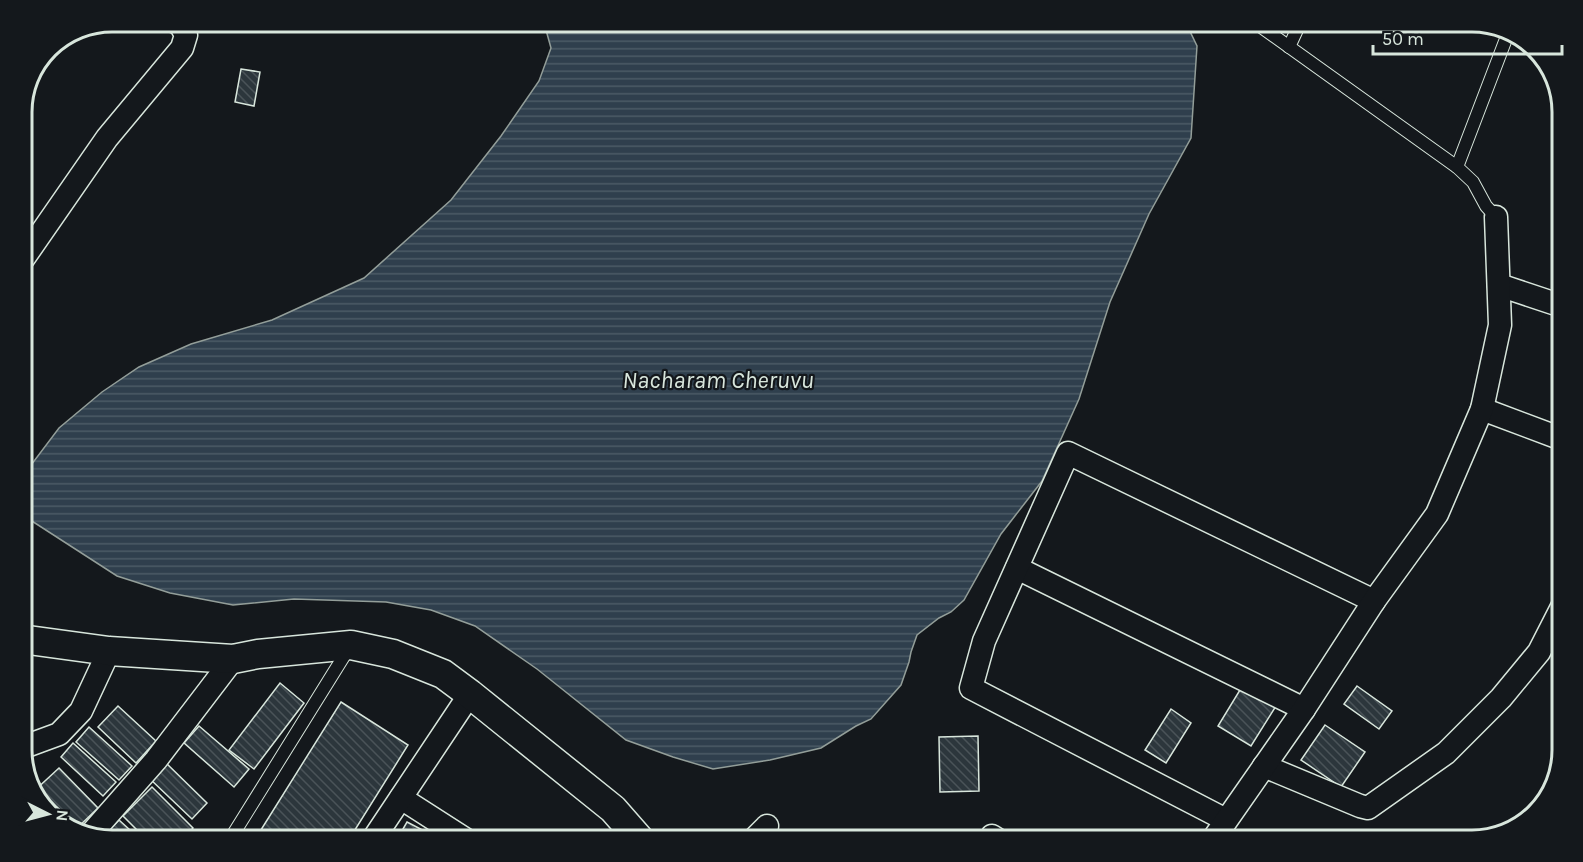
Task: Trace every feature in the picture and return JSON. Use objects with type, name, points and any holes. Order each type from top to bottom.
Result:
[{"type":"street","points":[[32,246],[108,138],[182,48],[183,32]]},
{"type":"street","points":[[1219,830],[1304,709],[1374,601],[1437,514],[1482,409],[1500,325],[1496,217]]},
{"type":"street","points":[[1498,285],[1551,302]]},
{"type":"street","points":[[1482,409],[1552,435]]},
{"type":"street","points":[[1226,820],[971,688],[984,641],[1068,453],[1374,601]]},
{"type":"street","points":[[1017,568],[1304,709]]},
{"type":"street","points":[[1264,766],[1360,806],[1368,807],[1446,753],[1501,698],[1539,652],[1552,627]]},
{"type":"street","points":[[32,640],[109,651],[233,659],[258,654],[351,645],[393,654],[444,674],[614,809],[632,830]]},
{"type":"street","points":[[32,744],[59,734],[81,711],[109,651]]},
{"type":"street","points":[[95,829],[156,760],[233,659]]},
{"type":"street","points":[[379,830],[470,694]]},
{"type":"street","points":[[400,798],[451,830]]},
{"type":"lane","points":[[1268,32],[1457,167],[1473,182],[1486,206],[1496,217]]},
{"type":"lane","points":[[1289,47],[1296,32]]},
{"type":"lane","points":[[1457,167],[1506,40]]},
{"type":"lane","points":[[236,830],[351,645]]},
{"type":"water","name":"Nacharam Cheruvu","points":[[547,32],[1190,32],[1197,46],[1191,138],[1149,214],[1110,302],[1079,399],[1042,481],[1001,534],[964,600],[951,612],[917,635],[901,685],[871,719],[821,748],[770,760],[713,769],[626,740],[537,669],[475,626],[431,610],[386,602],[294,599],[233,605],[170,593],[117,576],[32,521],[32,464],[59,428],[102,392],[139,367],[191,344],[272,320],[364,278],[451,200],[501,136],[539,81],[551,48]]},
{"type":"building","points":[[241,69],[260,72],[254,106],[235,102]]},
{"type":"building","points":[[280,683],[304,703],[254,769],[229,750]]},
{"type":"building","points":[[1243,685],[1276,706],[1251,746],[1218,726]]},
{"type":"building","points":[[1357,686],[1392,711],[1379,729],[1344,704]]},
{"type":"building","points":[[341,702],[408,745],[355,830],[261,830]]},
{"type":"building","points":[[118,706],[156,741],[136,763],[98,727]]},
{"type":"building","points":[[1171,709],[1191,723],[1166,763],[1145,750]]},
{"type":"building","points":[[1325,725],[1365,752],[1341,787],[1301,760]]},
{"type":"building","points":[[199,726],[249,769],[234,787],[184,743]]},
{"type":"building","points":[[89,727],[132,766],[119,780],[76,742]]},
{"type":"building","points":[[978,736],[979,791],[940,792],[939,737]]},
{"type":"building","points":[[73,743],[116,782],[103,796],[61,757]]},
{"type":"building","points":[[164,761],[207,803],[192,819],[148,777]]},
{"type":"building","points":[[59,768],[75,784],[42,784]]},
{"type":"building","points":[[78,787],[98,808],[81,824],[78,823]]},
{"type":"building","points":[[152,787],[193,828],[191,830],[137,830],[123,816]]},
{"type":"building","points":[[119,820],[130,830],[111,830],[109,830]]},
{"type":"building","points":[[407,822],[422,830],[402,830]]}]
